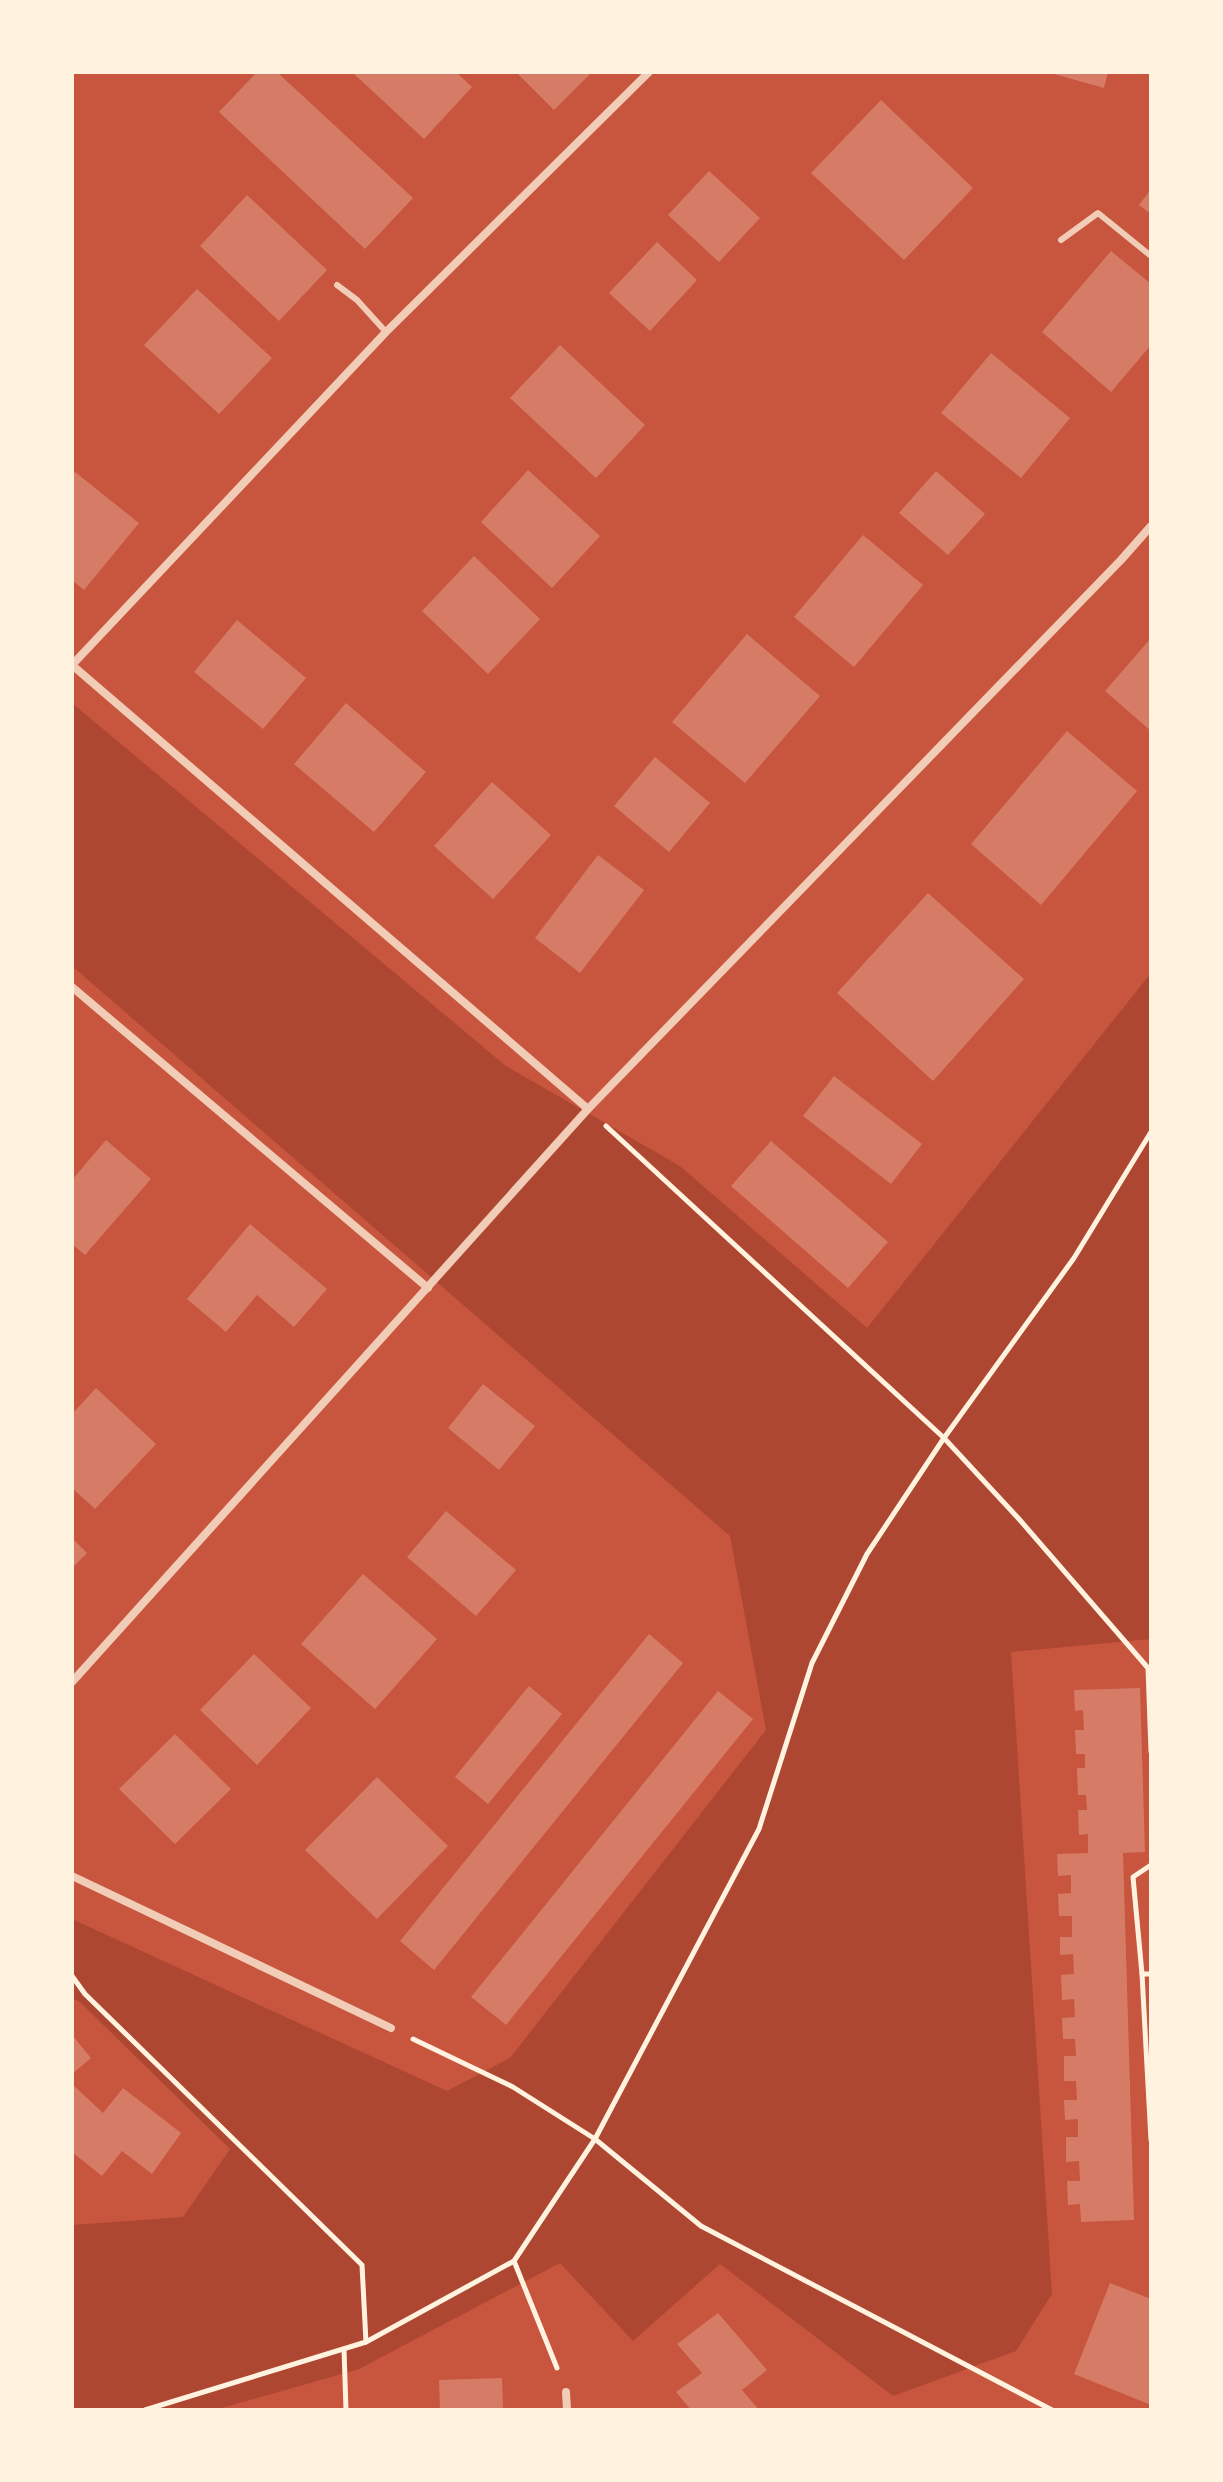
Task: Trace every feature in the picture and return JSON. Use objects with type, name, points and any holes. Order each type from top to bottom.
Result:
[{"type":"street","points":[[588,1109],[72,665],[386,332],[649,72]]},
{"type":"street","points":[[72,1682],[588,1109],[1151,526]]},
{"type":"street","points":[[72,987],[428,1288]]},
{"type":"street","points":[[72,1876],[391,2028]]},
{"type":"street","points":[[566,2392],[567,2410]]},
{"type":"lane","points":[[1061,240],[1098,213],[1151,256]]},
{"type":"lane","points":[[337,285],[357,300],[386,332]]},
{"type":"path","points":[[588,1109],[944,1438],[1150,1668],[1151,1752]]},
{"type":"path","points":[[145,2410],[366,2342],[514,2261],[595,2139],[759,1829],[812,1663],[867,1554],[944,1438],[1074,1258],[1151,1132]]},
{"type":"path","points":[[1151,1865],[1133,1877],[1151,2140]]},
{"type":"path","points":[[1142,1974],[1151,1974]]},
{"type":"path","points":[[72,1976],[85,1994],[362,2265],[366,2342]]},
{"type":"path","points":[[391,2028],[513,2087],[595,2139],[701,2226],[1052,2410]]},
{"type":"path","points":[[514,2261],[566,2392]]},
{"type":"path","points":[[344,2349],[346,2410]]},
{"type":"shaded area","points":[[72,703],[506,1066],[680,1166],[867,1328],[1151,973],[1151,1639],[1011,1652],[1052,2294],[1016,2351],[893,2396],[720,2264],[633,2341],[560,2263],[359,2369],[215,2410],[72,2410],[72,2225],[183,2217],[230,2149],[80,2002],[72,1998],[72,1919],[447,2091],[510,2058],[766,1730],[730,1536],[72,966]]},
{"type":"building","points":[[257,72],[277,72],[413,198],[365,249],[219,112]]},
{"type":"building","points":[[352,72],[456,72],[472,87],[424,139]]},
{"type":"building","points":[[516,72],[592,72],[554,110]]},
{"type":"building","points":[[1047,72],[1108,72],[1104,88]]},
{"type":"building","points":[[881,100],[973,188],[904,260],[811,173]]},
{"type":"building","points":[[709,171],[760,218],[719,262],[668,215]]},
{"type":"building","points":[[1151,189],[1151,214],[1139,205]]},
{"type":"building","points":[[247,195],[327,270],[279,321],[200,246]]},
{"type":"building","points":[[657,242],[697,280],[650,331],[609,293]]},
{"type":"building","points":[[1111,251],[1151,284],[1151,345],[1111,392],[1042,332]]},
{"type":"building","points":[[197,289],[272,358],[219,414],[144,345]]},
{"type":"building","points":[[560,345],[645,425],[596,478],[510,398]]},
{"type":"building","points":[[991,353],[1070,418],[1021,478],[941,413]]},
{"type":"building","points":[[528,470],[600,536],[552,588],[481,522]]},
{"type":"building","points":[[936,471],[985,514],[948,555],[899,513]]},
{"type":"building","points":[[75,472],[139,523],[84,590],[72,580],[72,475]]},
{"type":"building","points":[[863,535],[923,585],[854,667],[794,617]]},
{"type":"building","points":[[474,556],[540,619],[488,674],[422,611]]},
{"type":"building","points":[[237,620],[306,678],[263,729],[194,672]]},
{"type":"building","points":[[747,634],[820,696],[745,783],[672,722]]},
{"type":"building","points":[[1151,638],[1151,731],[1105,691]]},
{"type":"building","points":[[346,703],[426,772],[374,832],[294,764]]},
{"type":"building","points":[[1067,731],[1137,791],[1041,905],[971,844]]},
{"type":"building","points":[[655,757],[710,803],[669,852],[614,806]]},
{"type":"building","points":[[492,782],[551,835],[493,899],[434,846]]},
{"type":"building","points":[[598,855],[644,890],[580,973],[535,938]]},
{"type":"building","points":[[928,893],[1024,979],[933,1081],[837,993]]},
{"type":"building","points":[[834,1076],[922,1144],[891,1184],[803,1116]]},
{"type":"building","points":[[106,1140],[151,1179],[85,1255],[72,1244],[72,1180]]},
{"type":"building","points":[[771,1141],[888,1242],[848,1288],[731,1186]]},
{"type":"building","points":[[250,1224],[327,1289],[294,1327],[257,1295],[226,1332],[187,1299]]},
{"type":"building","points":[[483,1384],[535,1426],[499,1470],[448,1428]]},
{"type":"building","points":[[96,1388],[156,1444],[95,1509],[72,1488],[72,1414]]},
{"type":"building","points":[[446,1511],[516,1570],[476,1616],[407,1557]]},
{"type":"building","points":[[72,1538],[87,1553],[72,1568]]},
{"type":"building","points":[[363,1574],[437,1639],[375,1709],[301,1644]]},
{"type":"building","points":[[649,1634],[683,1663],[434,1970],[400,1941]]},
{"type":"building","points":[[254,1654],[311,1708],[257,1765],[200,1710]]},
{"type":"building","points":[[529,1686],[562,1714],[488,1804],[455,1777]]},
{"type":"building","points":[[1140,1688],[1145,1852],[1123,1853],[1134,2220],[1081,2222],[1080,2204],[1068,2205],[1067,2181],[1080,2181],[1079,2161],[1066,2162],[1066,2137],[1078,2137],[1078,2119],[1065,2120],[1064,2100],[1077,2100],[1076,2081],[1064,2081],[1064,2056],[1076,2056],[1075,2039],[1063,2039],[1062,2018],[1075,2017],[1074,1999],[1062,2000],[1061,1975],[1074,1974],[1073,1954],[1060,1955],[1060,1937],[1072,1937],[1072,1916],[1059,1916],[1058,1894],[1071,1893],[1071,1875],[1058,1876],[1057,1854],[1088,1853],[1088,1834],[1079,1835],[1078,1810],[1087,1810],[1086,1795],[1078,1795],[1077,1768],[1085,1768],[1085,1754],[1076,1754],[1075,1730],[1084,1730],[1083,1710],[1075,1711],[1074,1690]]},
{"type":"building","points":[[718,1691],[753,1719],[506,2025],[471,1997]]},
{"type":"building","points":[[175,1734],[231,1789],[175,1844],[119,1789]]},
{"type":"building","points":[[377,1777],[448,1846],[377,1919],[305,1850]]},
{"type":"building","points":[[72,2035],[91,2058],[72,2074]]},
{"type":"building","points":[[72,2084],[103,2113],[123,2088],[181,2133],[152,2174],[122,2151],[102,2176],[72,2152]]},
{"type":"building","points":[[1110,2283],[1151,2299],[1151,2405],[1074,2374]]},
{"type":"building","points":[[718,2313],[767,2370],[742,2390],[759,2410],[691,2410],[676,2392],[702,2373],[677,2344]]},
{"type":"building","points":[[502,2378],[503,2410],[440,2410],[439,2380]]}]
